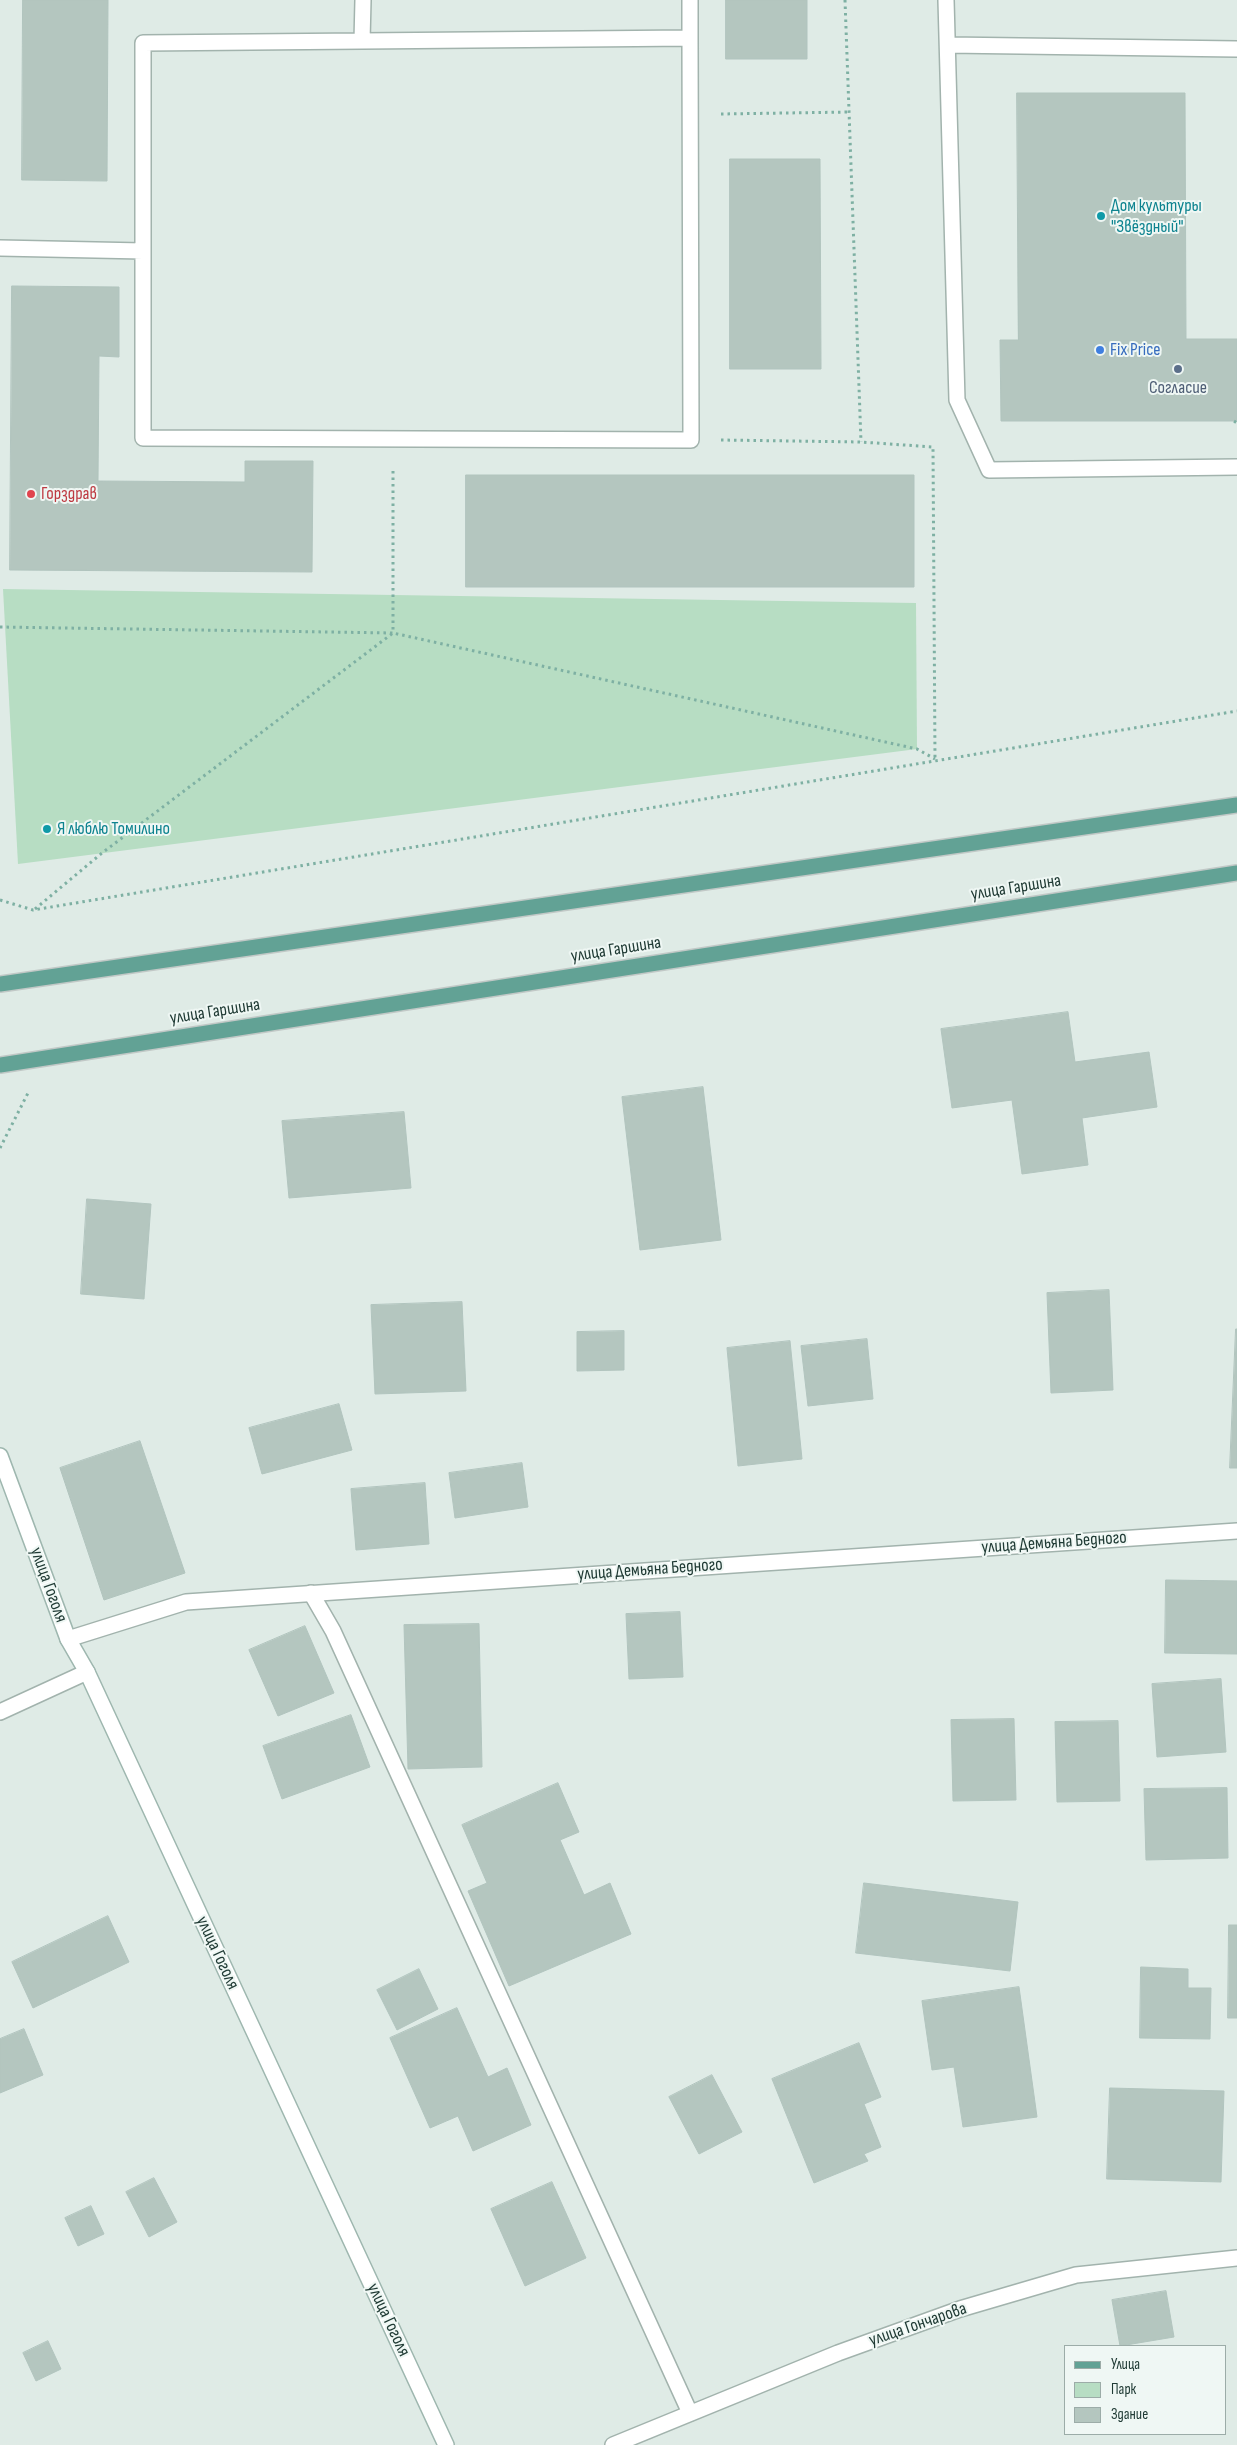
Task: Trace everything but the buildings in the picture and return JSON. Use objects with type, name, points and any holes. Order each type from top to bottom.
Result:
[{"type":"main road","points":[[0,984],[1237,805]]},
{"type":"main road","name":"улица Гаршина","points":[[0,1065],[1237,873]]},
{"type":"street","points":[[362,41],[363,0]]},
{"type":"street","points":[[690,0],[691,440],[143,438],[143,43],[690,38]]},
{"type":"street","points":[[946,0],[957,400],[989,470],[1237,467]]},
{"type":"street","points":[[948,45],[1237,49]]},
{"type":"street","points":[[0,248],[143,251]]},
{"type":"street","name":"улица Гоголя","points":[[0,1456],[68,1639],[87,1672],[446,2445]]},
{"type":"street","name":"улица Демьяна Бедного","points":[[68,1639],[186,1602],[1237,1531]]},
{"type":"street","points":[[311,1593],[333,1630],[690,2413]]},
{"type":"street","points":[[0,1712],[87,1672]]},
{"type":"street","name":"улица Гончарова","points":[[613,2445],[838,2353],[960,2309],[1076,2275],[1237,2258]]},
{"type":"path","points":[[845,0],[861,442]]},
{"type":"path","points":[[690,115],[849,112]]},
{"type":"path","points":[[393,439],[393,633]]},
{"type":"path","points":[[691,440],[861,442],[933,447],[935,760]]},
{"type":"path","points":[[0,627],[393,633],[917,749],[935,760]]},
{"type":"path","points":[[33,910],[102,853],[393,633]]},
{"type":"path","points":[[0,900],[33,910],[1237,711]]},
{"type":"green space","points":[[3,589],[916,603],[917,749],[18,864]]},
{"type":"place","name":"Дом культуры \"Звёздный\"","points":[[1101,216]]},
{"type":"place","name":"Fix Price","points":[[1100,350]]},
{"type":"place","name":"Согласие","points":[[1178,369]]},
{"type":"place","name":"Горздрав","points":[[31,494]]},
{"type":"place","name":"Я люблю Томилино","points":[[47,829]]}]
